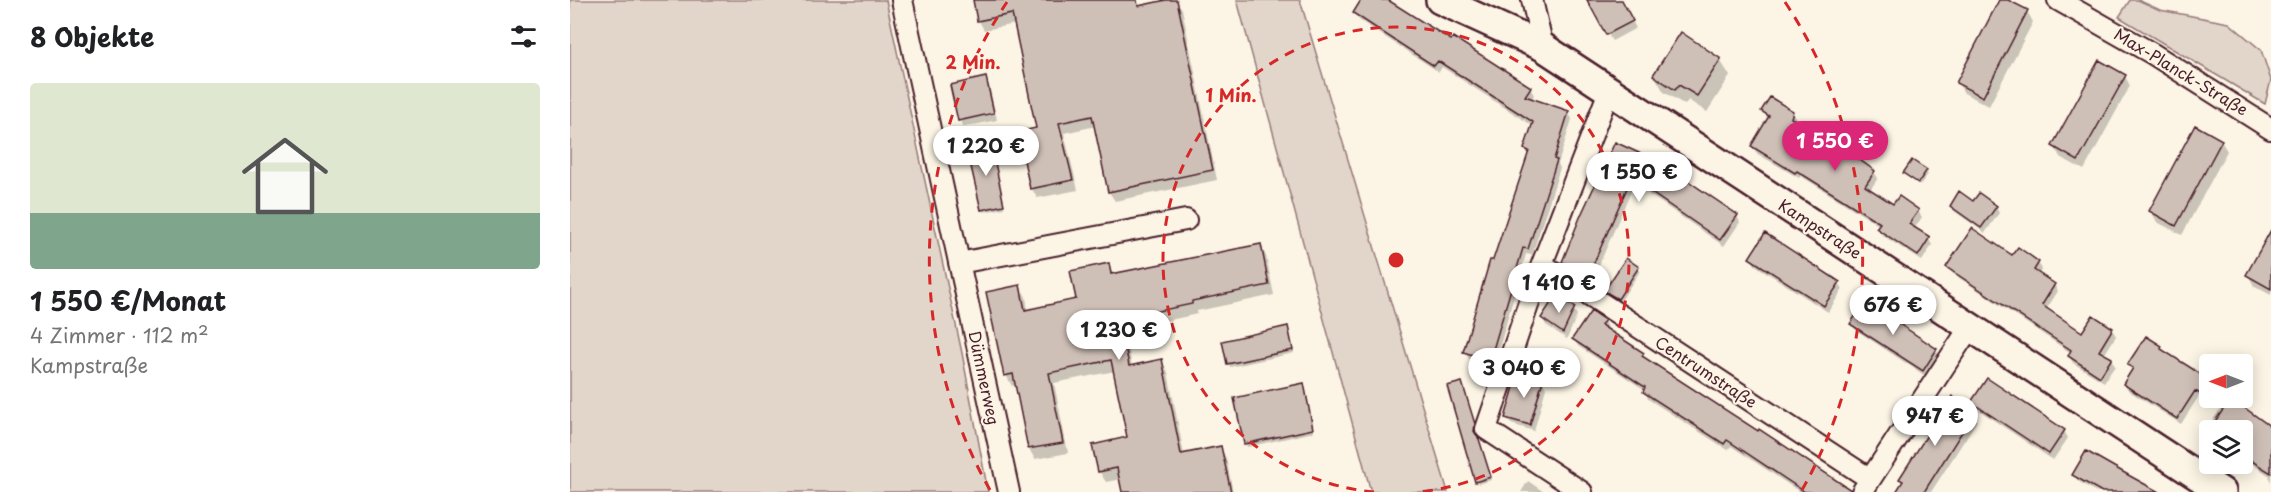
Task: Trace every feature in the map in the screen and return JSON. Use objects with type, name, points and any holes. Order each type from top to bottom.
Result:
[{"type":"street","name":"Dümmerweg","points":[[902,0],[1009,492]]},
{"type":"street","name":"Kampstraße","points":[[1440,0],[1544,47],[2222,492]]},
{"type":"street","points":[[1532,0],[1544,47]]},
{"type":"street","name":"Max-Planck-Straße","points":[[2058,0],[2153,54],[2271,129]]},
{"type":"street","points":[[1582,492],[1486,429],[1542,264],[1609,91]]},
{"type":"street","points":[[959,263],[1186,220]]},
{"type":"street","name":"Centrumstraße","points":[[1542,264],[1866,486]]},
{"type":"street","points":[[1866,486],[1970,327]]},
{"type":"shaded area","points":[[570,0],[886,0],[962,353],[988,492],[570,492]]},
{"type":"shaded area","points":[[1237,0],[1300,0],[1448,492],[1371,492]]},
{"type":"shaded area","points":[[2130,0],[2138,0],[2160,10],[2229,23],[2261,50],[2271,80],[2265,104],[2119,17]]},
{"type":"building","points":[[973,0],[1137,0],[1138,6],[1177,0],[1213,170],[1108,192],[1092,116],[1059,123],[1073,180],[1030,189],[1018,132],[1036,128],[1012,14],[977,21]]},
{"type":"building","points":[[1361,0],[1388,0],[1451,40],[1453,37],[1531,87],[1525,96],[1569,111],[1554,159],[1557,160],[1528,249],[1523,248],[1490,360],[1463,352],[1490,260],[1493,260],[1529,151],[1524,149],[1533,122],[1438,61],[1434,66],[1353,13]]},
{"type":"building","points":[[1587,0],[1622,0],[1633,21],[1606,35]]},
{"type":"building","points":[[1999,0],[2008,0],[2028,10],[1983,97],[1956,83]]},
{"type":"building","points":[[1681,32],[1721,59],[1697,96],[1679,85],[1675,90],[1653,75]]},
{"type":"building","points":[[2099,60],[2126,75],[2078,161],[2052,146]]},
{"type":"building","points":[[986,77],[994,113],[958,121],[950,85]]},
{"type":"building","points":[[1770,97],[1793,111],[1791,118],[1844,143],[1842,147],[1875,171],[1865,186],[1893,204],[1899,196],[1919,210],[1909,224],[1930,237],[1918,256],[1876,228],[1880,223],[1797,171],[1795,173],[1751,146],[1769,116],[1761,111]]},
{"type":"building","points":[[2195,125],[2222,140],[2176,226],[2149,211]]},
{"type":"building","points":[[1615,142],[1663,164],[1738,215],[1720,240],[1631,179],[1589,274],[1562,262]]},
{"type":"building","points":[[991,144],[1004,205],[981,210],[967,149]]},
{"type":"building","points":[[1912,160],[1927,170],[1918,183],[1903,173]]},
{"type":"building","points":[[1959,191],[1973,201],[1979,193],[1997,206],[1981,228],[1950,206]]},
{"type":"building","points":[[1972,228],[2012,255],[2018,247],[2039,262],[2034,270],[2055,284],[2042,305],[2082,332],[2093,315],[2113,328],[2099,351],[2112,358],[2100,377],[2068,356],[2071,350],[1946,267]]},
{"type":"building","points":[[2271,230],[2271,289],[2246,275]]},
{"type":"building","points":[[1765,233],[1840,282],[1824,306],[1749,258]]},
{"type":"building","points":[[1261,244],[1269,285],[1120,319],[1129,366],[1162,359],[1181,454],[1221,446],[1231,492],[1122,492],[1117,468],[1098,472],[1092,445],[1127,437],[1111,360],[1049,373],[1063,443],[1028,449],[1013,374],[1004,376],[986,292],[1020,285],[1025,310],[1076,299],[1070,271],[1109,263],[1111,274]]},
{"type":"building","points":[[1626,258],[1639,267],[1618,299],[1604,291]]},
{"type":"building","points":[[1556,295],[1575,307],[1563,333],[1541,318]]},
{"type":"building","points":[[1865,301],[1937,349],[1923,371],[1850,324]]},
{"type":"building","points":[[1591,311],[1605,320],[1601,325],[1644,353],[1642,356],[1758,431],[1759,429],[1851,490],[1850,492],[1805,492],[1727,440],[1724,444],[1643,392],[1645,387],[1572,339]]},
{"type":"building","points":[[1288,326],[1293,350],[1227,364],[1222,341]]},
{"type":"building","points":[[2146,336],[2162,346],[2161,349],[2199,373],[2199,393],[2195,391],[2177,419],[2123,384],[2133,368],[2127,365]]},
{"type":"building","points":[[1518,373],[1543,380],[1530,425],[1505,418]]},
{"type":"building","points":[[1987,378],[2065,430],[2049,454],[1971,402]]},
{"type":"building","points":[[1462,382],[1475,424],[1474,431],[1479,439],[1491,477],[1475,482],[1447,386]]},
{"type":"building","points":[[1304,383],[1313,429],[1244,444],[1234,398]]},
{"type":"building","points":[[1952,396],[1974,413],[1924,492],[1896,492],[1903,481],[1899,479]]},
{"type":"building","points":[[2224,408],[2245,408],[2271,427],[2271,473],[2253,462],[2253,420],[2216,420]]},
{"type":"building","points":[[2086,451],[2159,492],[2102,492],[2072,475]]}]
